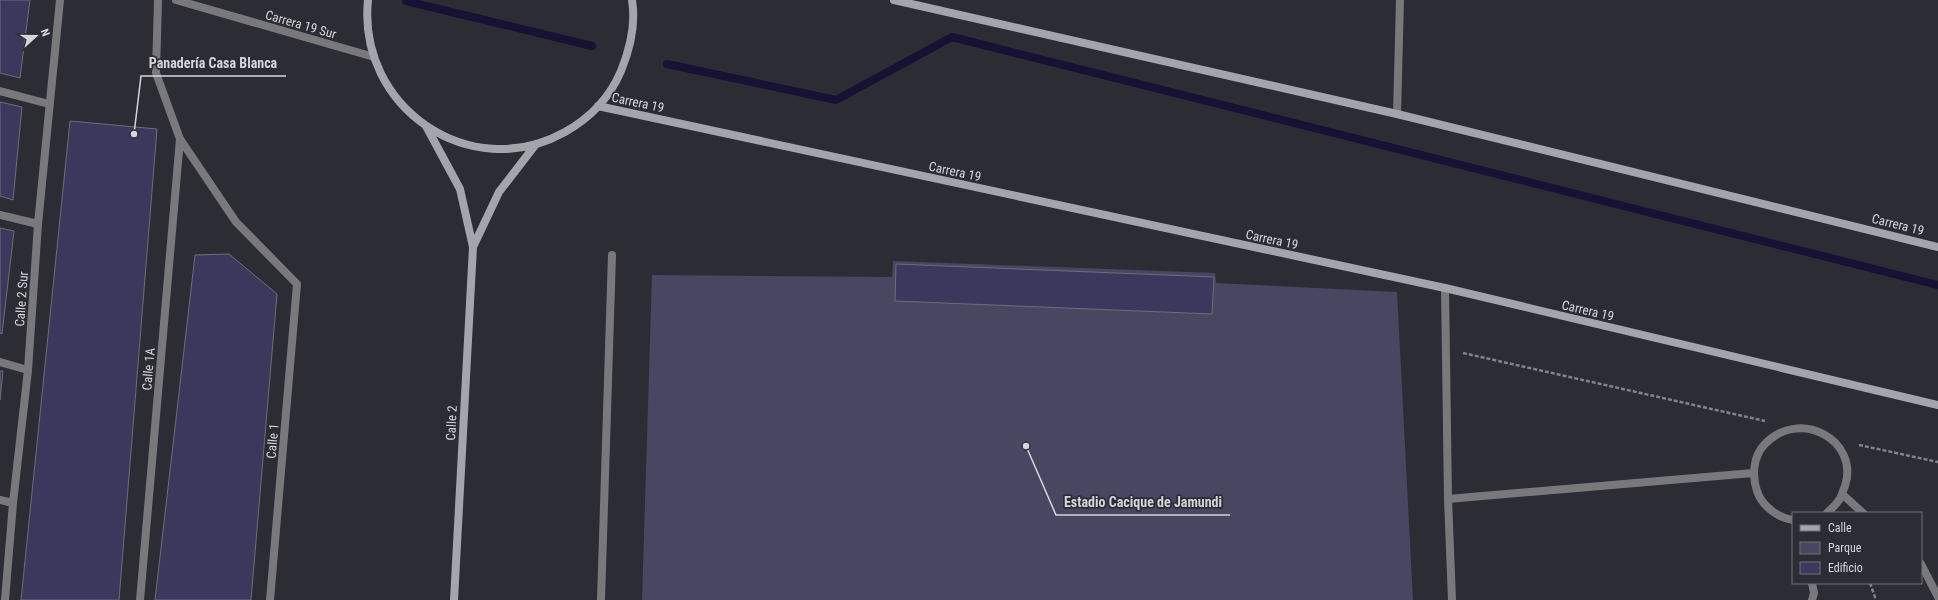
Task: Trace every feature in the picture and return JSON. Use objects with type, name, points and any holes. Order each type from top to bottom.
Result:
[{"type":"street","name":"Calle 2 Sur","points":[[5,600],[13,503],[28,370],[38,224],[60,0]]},
{"type":"street","points":[[158,0],[156,73],[180,140]]},
{"type":"street","name":"Carrera 19 Sur","points":[[176,0],[374,57]]},
{"type":"street","points":[[368,0],[368,34],[374,57],[389,89],[412,116],[441,136],[461,144],[503,150],[536,144],[552,139],[577,125],[598,106],[610,92],[626,58],[632,28],[632,0]]},
{"type":"street","name":"Carrera 19","points":[[894,0],[1397,114],[1938,247]]},
{"type":"street","points":[[1397,114],[1400,0]]},
{"type":"street","points":[[0,91],[49,104]]},
{"type":"street","name":"Carrera 19","points":[[598,106],[1445,288],[1938,405]]},
{"type":"street","name":"Calle 2","points":[[426,126],[460,189],[473,247],[454,600]]},
{"type":"street","name":"Calle 1","points":[[180,140],[236,222],[297,284],[270,600]]},
{"type":"street","name":"Calle 1A","points":[[140,600],[180,140]]},
{"type":"street","name":"Calle 2","points":[[473,247],[499,192],[536,144]]},
{"type":"street","points":[[0,215],[38,224]]},
{"type":"street","points":[[601,600],[612,255]]},
{"type":"street","points":[[1445,288],[1448,499],[1452,600]]},
{"type":"street","points":[[0,362],[28,370]]},
{"type":"street","points":[[1792,520],[1785,519],[1768,508],[1757,492],[1753,473],[1758,451],[1773,436],[1793,427],[1814,429],[1833,440],[1845,458],[1847,479],[1840,499],[1827,512]]},
{"type":"street","points":[[1448,499],[1753,473]]},
{"type":"street","points":[[1842,494],[1862,512]]},
{"type":"street","points":[[0,500],[13,503]]},
{"type":"street","points":[[1922,566],[1938,596]]},
{"type":"street","points":[[1812,584],[1814,593],[1812,600]]},
{"type":"path","points":[[1445,349],[1793,427]]},
{"type":"path","points":[[1833,440],[1938,462]]},
{"type":"path","points":[[1870,584],[1876,600]]},
{"type":"green space","points":[[893,261],[1215,273],[1216,283],[1397,292],[1413,600],[642,600],[652,275],[892,277]]},
{"type":"building","points":[[0,0],[30,0],[20,78],[0,73]]},
{"type":"building","points":[[0,102],[22,107],[13,200],[0,196]]},
{"type":"building","points":[[70,121],[157,129],[119,600],[21,600]]},
{"type":"building","points":[[0,228],[14,231],[2,334],[0,333]]},
{"type":"building","points":[[229,254],[277,294],[251,600],[155,600],[195,255]]},
{"type":"building","points":[[896,264],[1214,277],[1212,314],[895,301]]},
{"type":"building","points":[[0,371],[3,371],[0,400]]},
{"type":"waterway","points":[[406,1],[592,46]]},
{"type":"waterway","points":[[667,64],[836,100],[952,37],[1938,285]]},
{"type":"place","name":"Panadería Casa Blanca","points":[[134,134]]},
{"type":"place","name":"Estadio Cacique de Jamundi","points":[[1026,446]]}]
